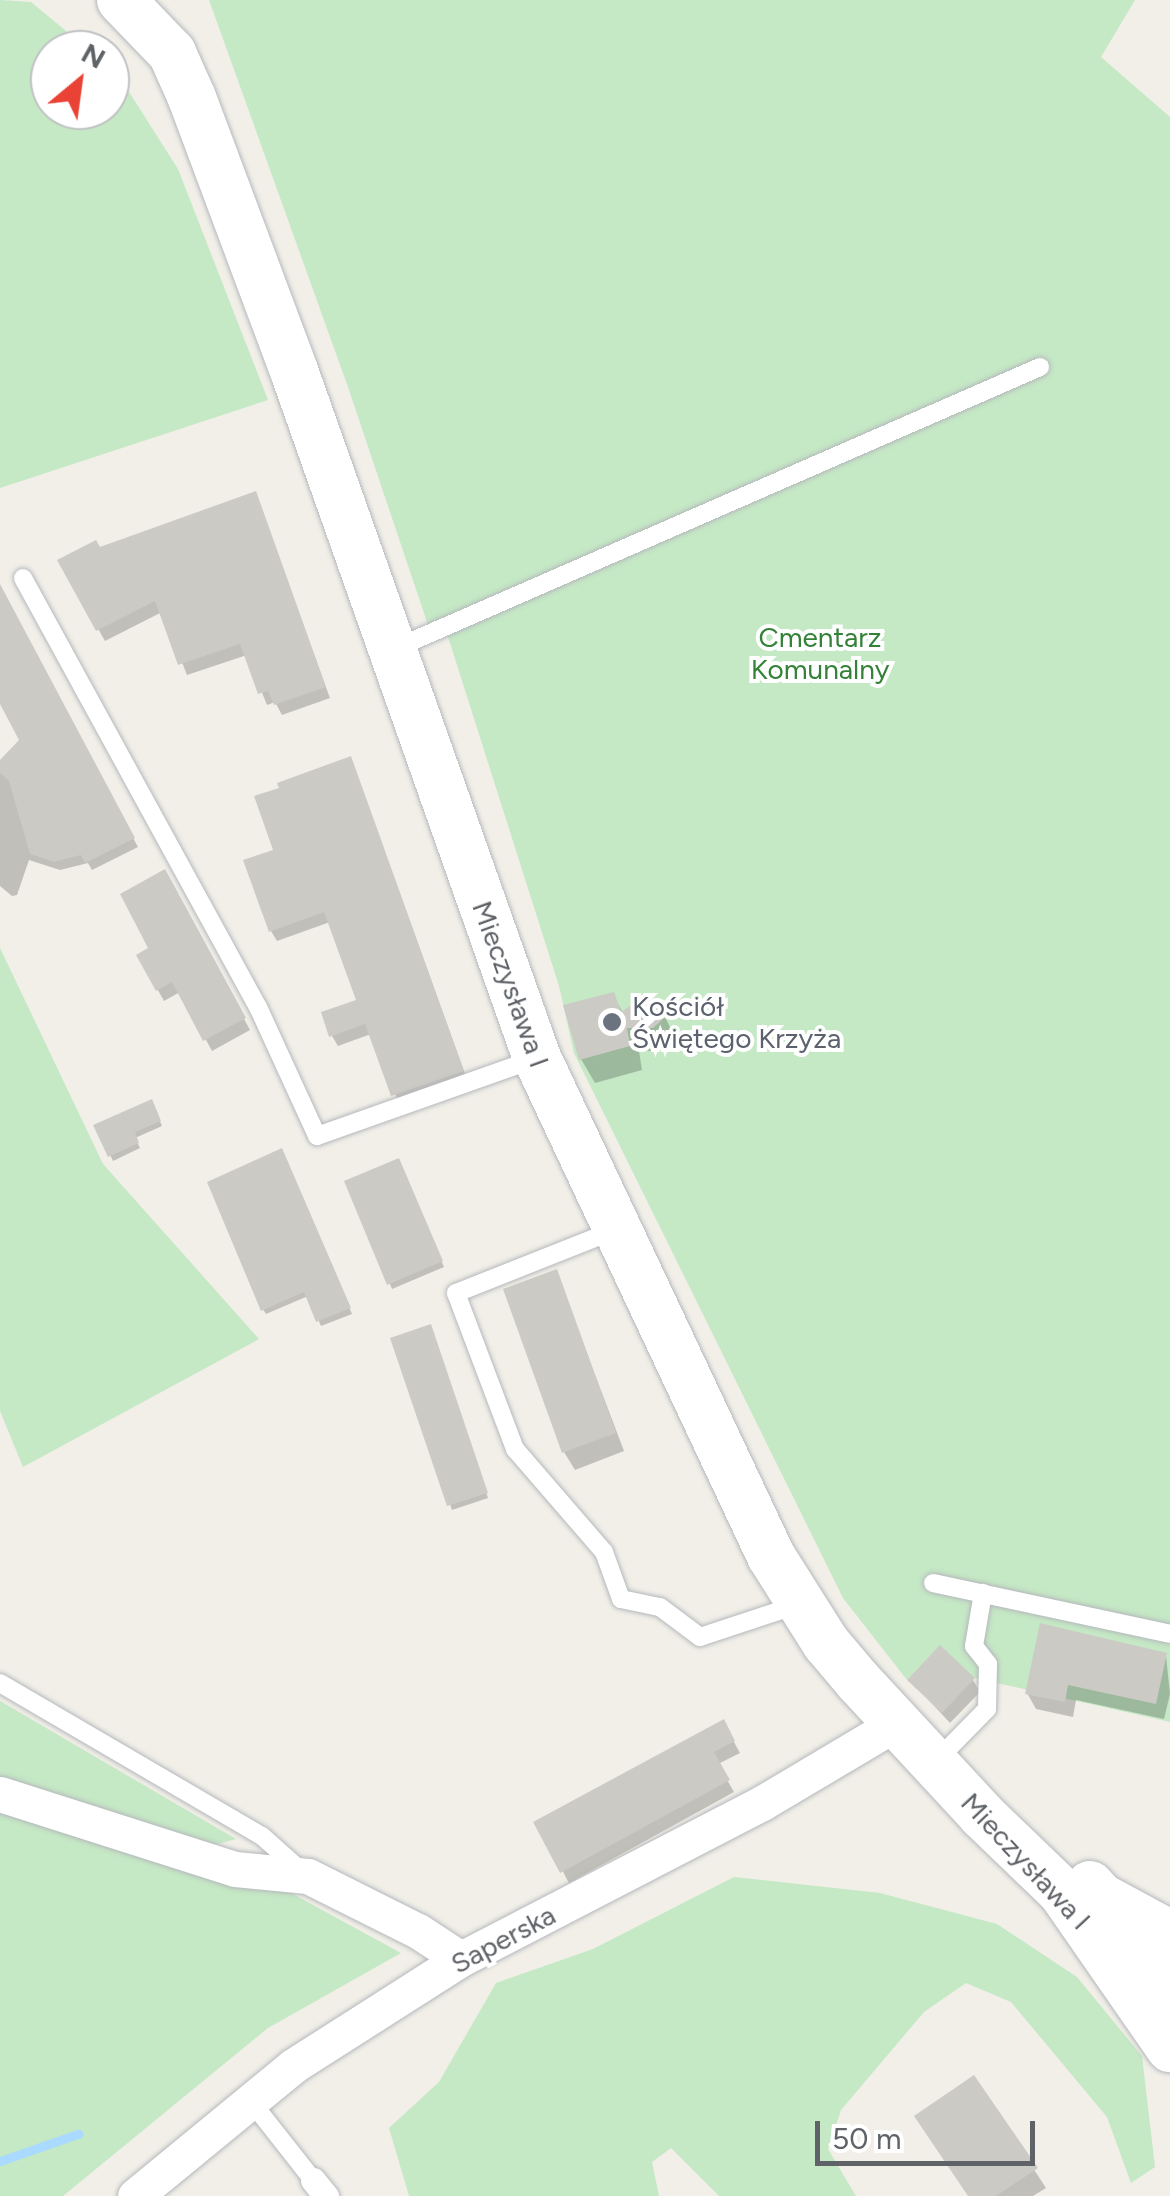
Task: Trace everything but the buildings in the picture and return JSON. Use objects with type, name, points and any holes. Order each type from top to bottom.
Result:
[{"type":"main road","name":"Mieczysława I","points":[[87,0],[121,35],[206,146]]},
{"type":"main road","name":"Mieczysława I","points":[[120,0],[172,53],[293,368],[537,1058],[746,1506],[800,1604],[837,1656],[982,1814],[1062,1892],[1165,2008]]},
{"type":"main road","name":"Mieczysława I","points":[[935,1762],[995,1798],[1093,1888],[1165,2008]]},
{"type":"street","name":"Saperska","points":[[135,2196],[307,2057],[462,1959],[762,1802],[897,1723]]},
{"type":"street","points":[[0,1794],[235,1869],[308,1876],[462,1959]]},
{"type":"street","points":[[1093,1888],[1136,1916],[1170,1931]]},
{"type":"lane","points":[[390,651],[1040,368]]},
{"type":"lane","points":[[23,578],[258,1008],[317,1136],[537,1058]]},
{"type":"lane","points":[[615,1230],[456,1293],[515,1449],[604,1552],[620,1599],[660,1606],[700,1636],[800,1604]]},
{"type":"lane","points":[[933,1583],[1170,1634]]},
{"type":"lane","points":[[935,1762],[988,1709],[988,1664],[974,1646],[984,1594]]},
{"type":"lane","points":[[0,1683],[262,1836],[308,1876]]},
{"type":"lane","points":[[250,2100],[319,2188]]},
{"type":"green space","points":[[0,0],[31,2],[65,30],[30,30],[30,130],[130,130],[130,93],[178,169],[268,400],[0,488]]},
{"type":"green space","name":"Cmentarz Komunalny","points":[[209,0],[1135,0],[1101,57],[1170,117],[1170,1722],[975,1678],[940,1646],[907,1680],[843,1598],[574,1053],[559,986],[443,621],[428,625],[348,387]]},
{"type":"green space","points":[[0,948],[103,1164],[259,1339],[23,1467],[0,1411]]},
{"type":"green space","points":[[0,1701],[236,1839],[210,1846],[0,1778]]},
{"type":"green space","points":[[0,1806],[219,1877],[291,1893],[401,1953],[268,2028],[63,2196],[0,2196]]},
{"type":"green space","points":[[734,1877],[880,1893],[997,1924],[1077,1977],[1142,2056],[1155,2167],[1131,2183],[1107,2117],[1011,2002],[966,1983],[924,2012],[841,2110],[828,2149],[856,2196],[719,2196],[671,2148],[652,2162],[659,2196],[409,2196],[389,2128],[439,2082],[496,1983],[593,1949]]},
{"type":"waterway","points":[[0,2161],[78,2134]]},
{"type":"place","name":"Kościół Świętego Krzyża","points":[[612,1022]]}]
